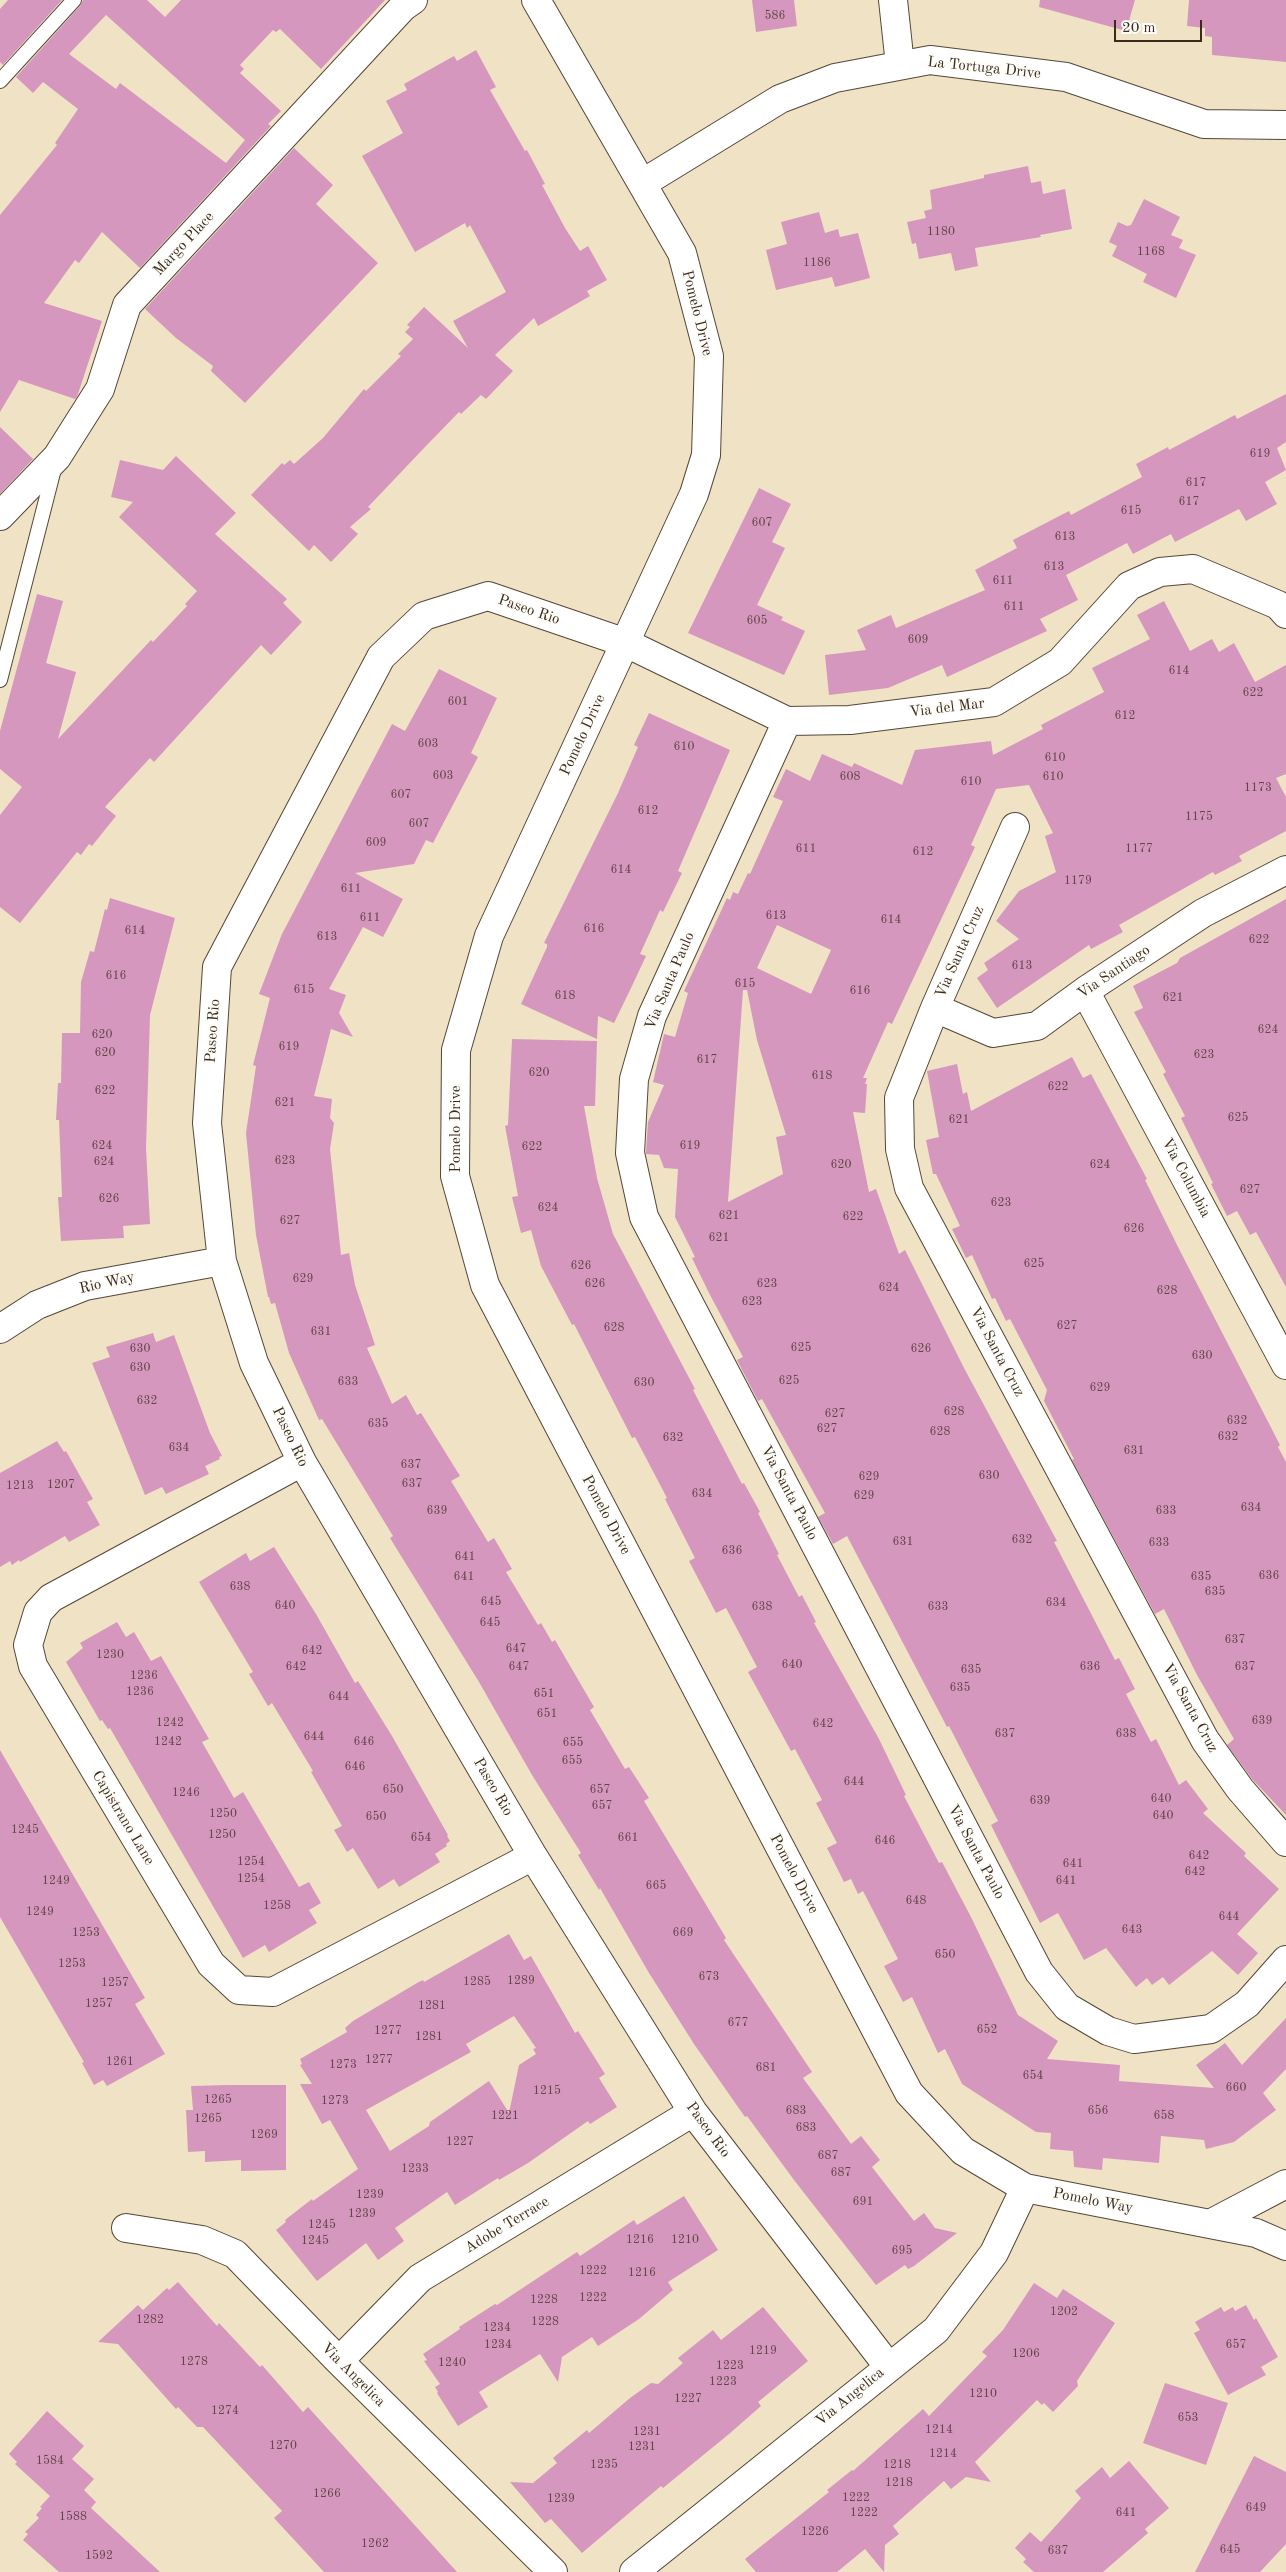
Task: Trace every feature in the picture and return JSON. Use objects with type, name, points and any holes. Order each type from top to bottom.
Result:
[{"type":"street","name":"Margo Place","points":[[0,516],[57,457],[100,389],[127,305],[403,7],[413,0]]},
{"type":"street","name":"Pomelo Drive","points":[[536,0],[682,253],[710,356],[706,455],[694,494],[489,936],[456,1050],[455,1176],[485,1285],[909,2092],[963,2152],[1025,2188]]},
{"type":"street","points":[[893,0],[900,66]]},
{"type":"street","name":"La Tortuga Drive","points":[[643,183],[780,99],[835,78],[930,60],[1066,76],[1204,124],[1286,125]]},
{"type":"street","name":"Via del Mar","points":[[626,644],[786,721],[850,720],[994,702],[1060,662],[1129,586],[1160,572],[1193,569],[1278,605],[1286,614]]},
{"type":"street","name":"Paseo Rio","points":[[626,644],[488,596],[424,616],[381,657],[218,967],[207,1123],[222,1261],[254,1362],[302,1462],[533,1856],[694,2112],[888,2366]]},
{"type":"street","name":"Via Santa Paulo","points":[[786,721],[652,1016],[634,1079],[630,1153],[644,1217],[1039,1972],[1068,2007],[1108,2031],[1134,2038],[1211,2029],[1247,2004],[1286,1960]]},
{"type":"street","name":"Via Santa Cruz","points":[[1015,827],[935,1008],[899,1098],[900,1149],[909,1188],[1205,1740],[1240,1789],[1286,1842]]},
{"type":"street","name":"Via Santiago","points":[[935,1008],[993,1032],[1037,1026],[1085,991],[1203,914],[1286,870]]},
{"type":"street","name":"Via Columbia","points":[[1085,991],[1286,1365]]},
{"type":"street","name":"Rio Way","points":[[0,1329],[37,1305],[85,1286],[222,1261]]},
{"type":"street","name":"Capistrano Lane","points":[[302,1462],[51,1598],[38,1612],[28,1645],[33,1666],[211,1964],[239,1990],[273,1992],[533,1856]]},
{"type":"street","name":"Adobe Terrace","points":[[339,2361],[420,2278],[694,2112]]},
{"type":"street","points":[[1210,2224],[1286,2184]]},
{"type":"street","name":"Pomelo Way","points":[[1025,2188],[1210,2224]]},
{"type":"street","name":"Via Angelica","points":[[634,2572],[888,2366],[936,2330],[994,2253],[1025,2188]]},
{"type":"street","points":[[1210,2224],[1256,2233],[1286,2246]]},
{"type":"street","name":"Via Angelica","points":[[126,2228],[202,2240],[235,2254],[339,2361],[553,2572]]},
{"type":"lane","points":[[0,82],[74,0]]},
{"type":"lane","points":[[0,680],[57,457]]},
{"type":"building","points":[[8,0],[62,0],[3,65],[0,62],[0,9]]},
{"type":"building","points":[[83,0],[147,0],[165,17],[181,0],[385,0],[321,69],[280,29],[276,32],[273,30],[240,65],[244,69],[240,73],[281,111],[268,124],[271,126],[140,268],[102,232],[79,263],[75,260],[44,303],[102,321],[77,397],[75,399],[19,380],[0,412],[0,215],[57,145],[55,143],[78,109],[43,82],[33,93],[16,77],[80,6]],"holes":[[[106,15],[245,140],[226,163],[120,83],[116,89],[69,54]]]},
{"type":"building","points":[[752,0],[794,0],[797,26],[756,32]]},
{"type":"building","points":[[1040,0],[1135,0],[1126,31],[1039,7]]},
{"type":"building","points":[[1189,0],[1286,0],[1286,62],[1212,55],[1212,37],[1205,36],[1205,28],[1187,26]]},
{"type":"building","points":[[476,50],[496,87],[490,90],[525,151],[527,150],[545,184],[542,185],[565,228],[580,251],[588,246],[607,280],[587,291],[590,296],[538,326],[534,318],[495,355],[513,371],[486,399],[481,395],[461,414],[459,412],[425,447],[368,507],[371,509],[350,527],[358,534],[331,562],[314,545],[309,551],[251,495],[282,463],[284,465],[290,460],[294,464],[323,438],[364,389],[366,391],[401,356],[398,354],[413,339],[405,332],[410,327],[407,325],[424,307],[468,348],[453,321],[506,292],[470,225],[467,228],[465,223],[415,252],[362,156],[403,133],[386,101],[407,90],[404,84],[454,56],[457,61]]},
{"type":"building","points":[[294,148],[333,185],[316,204],[378,263],[245,403],[211,371],[213,366],[176,338],[145,309]]},
{"type":"building","points":[[1028,166],[1031,183],[1041,181],[1043,194],[1065,189],[1072,229],[1040,235],[1041,237],[975,248],[978,266],[955,271],[951,253],[919,259],[916,243],[912,244],[907,222],[926,218],[924,211],[932,209],[930,190],[984,178],[984,175]]},
{"type":"building","points":[[1144,199],[1180,217],[1171,235],[1183,240],[1179,248],[1196,255],[1176,298],[1143,282],[1147,274],[1112,256],[1117,246],[1109,242],[1118,222],[1127,226],[1131,225]]},
{"type":"building","points":[[819,212],[825,233],[838,229],[840,237],[858,233],[870,278],[835,287],[832,277],[776,290],[766,250],[787,244],[781,222]]},
{"type":"building","points":[[1286,394],[1286,442],[1277,448],[1286,470],[1265,482],[1277,504],[1246,521],[1239,509],[1175,542],[1171,534],[1133,554],[1127,543],[1066,575],[1078,600],[1040,619],[1047,631],[947,677],[942,665],[888,688],[829,695],[825,655],[866,650],[857,630],[891,615],[896,628],[985,590],[975,570],[1017,548],[1013,540],[1069,511],[1071,515],[1142,477],[1136,464],[1168,447],[1169,450],[1235,415],[1237,419]]},
{"type":"building","points":[[0,427],[33,459],[0,494]]},
{"type":"building","points":[[176,456],[236,513],[215,534],[287,599],[283,603],[302,622],[271,655],[261,645],[154,762],[150,758],[105,807],[116,816],[92,846],[89,844],[81,855],[77,852],[20,923],[0,907],[0,815],[22,787],[0,769],[0,731],[37,594],[63,601],[46,663],[76,672],[58,739],[151,640],[153,642],[187,606],[185,604],[197,591],[119,517],[133,502],[111,497],[120,460],[163,470]]},
{"type":"building","points":[[759,488],[791,504],[772,542],[785,548],[757,605],[783,617],[781,620],[805,631],[784,675],[688,633]]},
{"type":"building","points":[[1164,601],[1190,651],[1212,639],[1219,652],[1234,643],[1255,682],[1286,665],[1286,774],[1276,778],[1286,797],[1286,831],[1239,856],[1242,861],[1215,875],[1213,872],[1119,925],[1123,932],[1091,949],[1089,945],[997,1008],[977,978],[988,970],[984,963],[1019,939],[996,921],[1019,891],[1056,872],[1045,836],[1053,833],[1029,785],[996,789],[971,845],[975,847],[892,1024],[888,1022],[863,1078],[867,1078],[865,1084],[867,1084],[865,1113],[853,1112],[869,1192],[876,1189],[899,1254],[905,1250],[964,1368],[1057,1541],[1054,1542],[1115,1660],[1119,1658],[1135,1689],[1126,1694],[1151,1742],[1156,1739],[1179,1785],[1186,1780],[1208,1809],[1203,1813],[1246,1853],[1244,1856],[1279,1889],[1237,1934],[1258,1953],[1238,1975],[1212,1951],[1169,1985],[1163,1977],[1152,1985],[1147,1978],[1136,1987],[1106,1948],[1084,1960],[1058,1913],[1040,1923],[991,1825],[998,1821],[847,1536],[833,1544],[818,1517],[825,1513],[762,1399],[758,1401],[737,1360],[743,1357],[692,1258],[695,1257],[675,1217],[678,1169],[664,1168],[659,1155],[646,1154],[646,1152],[648,1122],[664,1085],[653,1082],[664,1034],[675,1037],[688,993],[684,991],[727,898],[730,900],[733,892],[738,894],[748,873],[750,874],[783,801],[773,797],[786,769],[810,781],[822,754],[852,767],[854,763],[902,785],[915,750],[991,741],[993,755],[1043,729],[1041,725],[1104,692],[1092,668],[1150,639],[1137,615]],"holes":[[[777,925],[831,950],[811,994],[757,968]],[[743,990],[747,990],[757,1040],[786,1135],[776,1137],[783,1174],[728,1202]]]},
{"type":"building","points":[[439,669],[497,698],[471,753],[478,757],[433,843],[426,840],[414,864],[355,873],[403,899],[383,937],[363,927],[329,989],[346,995],[339,1013],[353,1037],[331,1029],[314,1096],[332,1099],[330,1118],[334,1123],[330,1149],[341,1255],[349,1253],[355,1285],[375,1345],[367,1348],[392,1404],[406,1395],[417,1415],[421,1413],[460,1476],[451,1481],[488,1542],[494,1538],[512,1569],[506,1572],[538,1625],[541,1623],[552,1642],[555,1640],[594,1707],[590,1710],[625,1769],[629,1767],[649,1798],[644,1801],[726,1938],[724,1940],[812,2072],[803,2078],[851,2144],[861,2136],[880,2160],[872,2167],[914,2221],[924,2213],[935,2228],[957,2233],[914,2266],[908,2269],[905,2265],[876,2285],[747,2116],[745,2117],[694,2044],[649,1973],[600,1888],[599,1890],[578,1855],[581,1853],[390,1538],[393,1536],[322,1419],[319,1420],[289,1353],[275,1303],[271,1304],[268,1297],[256,1235],[246,1133],[256,1066],[253,1065],[270,998],[259,994],[282,934],[392,724],[405,731]]},
{"type":"building","points":[[649,713],[730,750],[678,871],[682,873],[663,912],[660,910],[640,954],[646,956],[614,1023],[598,1016],[597,1039],[521,1004],[547,947],[547,944],[544,943],[618,793],[638,747],[634,745]]},
{"type":"building","points":[[110,898],[175,918],[150,1015],[146,1148],[150,1224],[123,1226],[124,1238],[61,1241],[58,1197],[62,1197],[59,1120],[56,1120],[58,1083],[61,1083],[62,1033],[80,1033],[81,982],[90,951],[94,952],[105,909],[107,910]]},
{"type":"building","points":[[1286,899],[1286,1287],[1256,1232],[1250,1235],[1237,1211],[1227,1216],[1181,1118],[1185,1116],[1163,1074],[1166,1072],[1134,1012],[1143,1008],[1133,986],[1177,963],[1180,958]]},
{"type":"building","points":[[512,1039],[597,1041],[595,1106],[584,1106],[597,1178],[613,1234],[695,1389],[693,1390],[742,1484],[744,1483],[760,1512],[758,1513],[779,1554],[777,1555],[799,1597],[802,1595],[816,1622],[814,1623],[879,1739],[906,1795],[904,1796],[939,1863],[942,1862],[971,1917],[1018,2015],[1058,2041],[1047,2059],[1120,2065],[1119,2081],[1214,2088],[1196,2065],[1225,2043],[1242,2065],[1286,2018],[1286,2069],[1263,2093],[1276,2110],[1234,2142],[1206,2149],[1204,2140],[1161,2136],[1159,2163],[1103,2158],[1102,2170],[1074,2167],[1073,2151],[1050,2149],[1051,2133],[1036,2132],[962,2084],[945,2049],[938,2053],[912,1997],[903,2002],[884,1966],[898,1959],[863,1891],[858,1894],[851,1879],[844,1882],[827,1848],[837,1843],[816,1803],[822,1800],[795,1749],[791,1751],[748,1672],[757,1667],[726,1608],[716,1613],[689,1561],[695,1558],[665,1499],[667,1498],[635,1437],[632,1438],[574,1324],[572,1325],[541,1266],[531,1230],[521,1233],[512,1197],[518,1196],[505,1126],[508,1125]]},
{"type":"building","points":[[1072,1057],[1083,1078],[1091,1074],[1147,1179],[1145,1180],[1280,1445],[1278,1447],[1286,1462],[1286,1815],[1252,1779],[1227,1745],[1234,1739],[1197,1675],[1164,1609],[1155,1614],[1072,1460],[1074,1459],[1044,1401],[1047,1390],[1010,1319],[1006,1321],[995,1298],[992,1299],[972,1255],[966,1258],[952,1229],[960,1226],[936,1174],[933,1174],[926,1140],[939,1137],[927,1071],[957,1064],[963,1094],[967,1092],[971,1111]]},
{"type":"building","points":[[153,1333],[156,1342],[174,1335],[210,1433],[222,1456],[219,1457],[220,1459],[205,1466],[209,1474],[166,1494],[162,1487],[145,1495],[92,1363],[110,1357],[106,1347]]},
{"type":"building","points":[[57,1441],[64,1452],[66,1451],[93,1499],[87,1502],[100,1525],[69,1542],[65,1536],[20,1562],[19,1560],[12,1565],[10,1561],[0,1567],[0,1473]]},
{"type":"building","points":[[274,1547],[316,1614],[355,1683],[358,1681],[392,1736],[448,1835],[450,1841],[446,1844],[447,1846],[435,1854],[440,1862],[399,1887],[394,1879],[378,1889],[353,1848],[347,1852],[334,1830],[342,1826],[311,1772],[313,1771],[272,1703],[268,1706],[249,1674],[253,1672],[199,1582],[246,1553],[250,1561]]},
{"type":"building","points":[[117,1622],[126,1637],[134,1632],[151,1661],[161,1656],[209,1739],[202,1742],[234,1798],[243,1792],[299,1887],[309,1882],[321,1903],[309,1910],[317,1923],[269,1952],[265,1945],[243,1958],[110,1728],[108,1729],[102,1720],[100,1721],[66,1662],[83,1648],[80,1643]]},
{"type":"building","points":[[0,1750],[145,1998],[135,2004],[165,2054],[107,2086],[103,2080],[94,2085],[82,2063],[84,2062],[0,1917]]},
{"type":"building","points":[[509,1934],[524,1960],[531,1956],[575,2033],[578,2031],[605,2074],[599,2078],[617,2107],[590,2124],[588,2121],[528,2163],[499,2180],[498,2178],[455,2205],[447,2192],[395,2228],[404,2241],[378,2260],[366,2243],[317,2281],[276,2230],[286,2222],[285,2220],[312,2199],[313,2201],[358,2169],[330,2120],[322,2124],[300,2084],[312,2084],[300,2065],[302,2064],[300,2059],[347,2032],[345,2028],[353,2021],[417,1983],[423,1980],[424,1982]],"holes":[[[514,2016],[536,2048],[533,2049],[536,2054],[519,2065],[509,2113],[489,2081],[430,2122],[429,2126],[390,2151],[366,2110],[471,2052],[466,2044]]]},
{"type":"building","points":[[286,2085],[286,2170],[241,2171],[241,2160],[205,2162],[205,2151],[188,2152],[186,2110],[193,2110],[191,2086]]},
{"type":"building","points":[[684,2196],[718,2250],[668,2282],[673,2290],[639,2319],[598,2346],[592,2337],[562,2357],[558,2382],[540,2354],[479,2392],[488,2407],[458,2426],[437,2393],[435,2387],[440,2384],[424,2361],[427,2360],[423,2354],[460,2329],[459,2327],[495,2304],[497,2305],[577,2252],[580,2256],[634,2220],[637,2225]]},
{"type":"building","points":[[178,2282],[217,2326],[219,2323],[260,2367],[262,2365],[303,2412],[308,2407],[457,2572],[324,2572],[274,2518],[282,2511],[203,2427],[197,2427],[178,2407],[176,2409],[118,2344],[98,2342],[138,2305],[143,2310],[167,2288],[169,2290]]},
{"type":"building","points":[[1034,2283],[1057,2298],[1063,2289],[1115,2323],[1077,2381],[1078,2386],[1053,2412],[1044,2403],[1042,2405],[1037,2400],[975,2462],[991,2482],[966,2477],[951,2489],[944,2481],[893,2526],[899,2534],[885,2545],[884,2572],[865,2549],[837,2572],[756,2572],[745,2559],[829,2492],[827,2490],[853,2471],[923,2409],[929,2416],[987,2356],[982,2352],[1003,2330]]},
{"type":"building","points":[[1246,2305],[1254,2320],[1256,2318],[1278,2357],[1261,2367],[1266,2375],[1228,2395],[1194,2333],[1200,2330],[1195,2322],[1221,2307],[1224,2312],[1233,2307],[1235,2311]]},
{"type":"building","points":[[763,2307],[808,2361],[758,2402],[761,2406],[729,2434],[663,2488],[661,2486],[582,2553],[551,2519],[545,2523],[510,2482],[533,2483],[557,2463],[553,2458],[587,2430],[589,2433],[630,2398],[651,2383],[658,2384],[683,2363],[678,2358],[713,2330],[721,2340]]},
{"type":"building","points":[[1165,2383],[1228,2403],[1206,2465],[1143,2443]]},
{"type":"building","points":[[47,2411],[84,2446],[72,2459],[94,2479],[84,2490],[96,2502],[91,2508],[160,2572],[59,2572],[23,2540],[28,2534],[25,2532],[39,2518],[36,2515],[42,2508],[40,2507],[50,2496],[15,2464],[17,2462],[9,2454]]},
{"type":"building","points":[[1254,2456],[1286,2472],[1286,2544],[1260,2572],[1195,2572]]},
{"type":"building","points":[[1129,2461],[1169,2508],[1145,2529],[1148,2533],[1103,2572],[1034,2572],[1023,2562],[1026,2559],[1015,2548],[1030,2532],[1041,2542],[1081,2498],[1075,2491],[1102,2467],[1110,2478]]}]
